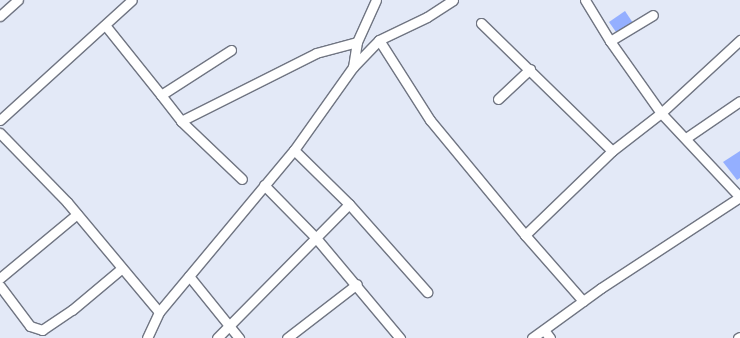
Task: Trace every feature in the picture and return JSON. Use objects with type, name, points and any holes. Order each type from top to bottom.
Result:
[{"type":"street","points":[[0,16],[18,0]]},
{"type":"street","points":[[0,120],[132,0]]},
{"type":"street","points":[[353,67],[357,42],[376,0]]},
{"type":"street","points":[[147,338],[159,312],[294,150],[353,67],[379,40],[427,17],[453,0]]},
{"type":"street","points":[[532,338],[583,301],[740,197],[686,138],[661,114],[610,41],[585,0]]},
{"type":"street","points":[[610,41],[653,15]]},
{"type":"street","points":[[481,23],[530,69],[612,151]]},
{"type":"street","points":[[104,25],[181,121],[242,179]]},
{"type":"street","points":[[379,40],[430,120],[525,235],[583,301]]},
{"type":"street","points":[[525,235],[612,151],[661,114],[740,40]]},
{"type":"street","points":[[181,121],[316,53],[357,42]]},
{"type":"street","points":[[161,95],[231,50]]},
{"type":"street","points":[[498,99],[530,69]]},
{"type":"street","points":[[686,138],[740,101]]},
{"type":"street","points":[[0,133],[76,214],[159,312]]},
{"type":"street","points":[[294,150],[349,204],[427,292]]},
{"type":"street","points":[[264,186],[316,238],[357,284],[400,338]]},
{"type":"street","points":[[217,338],[349,204]]},
{"type":"street","points":[[0,278],[76,214]]},
{"type":"street","points":[[0,286],[30,326],[42,330],[72,310],[122,268]]},
{"type":"street","points":[[189,276],[230,324],[239,338]]},
{"type":"street","points":[[289,338],[357,284]]},
{"type":"street","points":[[544,330],[550,338]]},
{"type":"building","points":[[625,11],[633,23],[616,32],[609,22]]},
{"type":"building","points":[[740,151],[740,178],[737,180],[723,162]]}]
